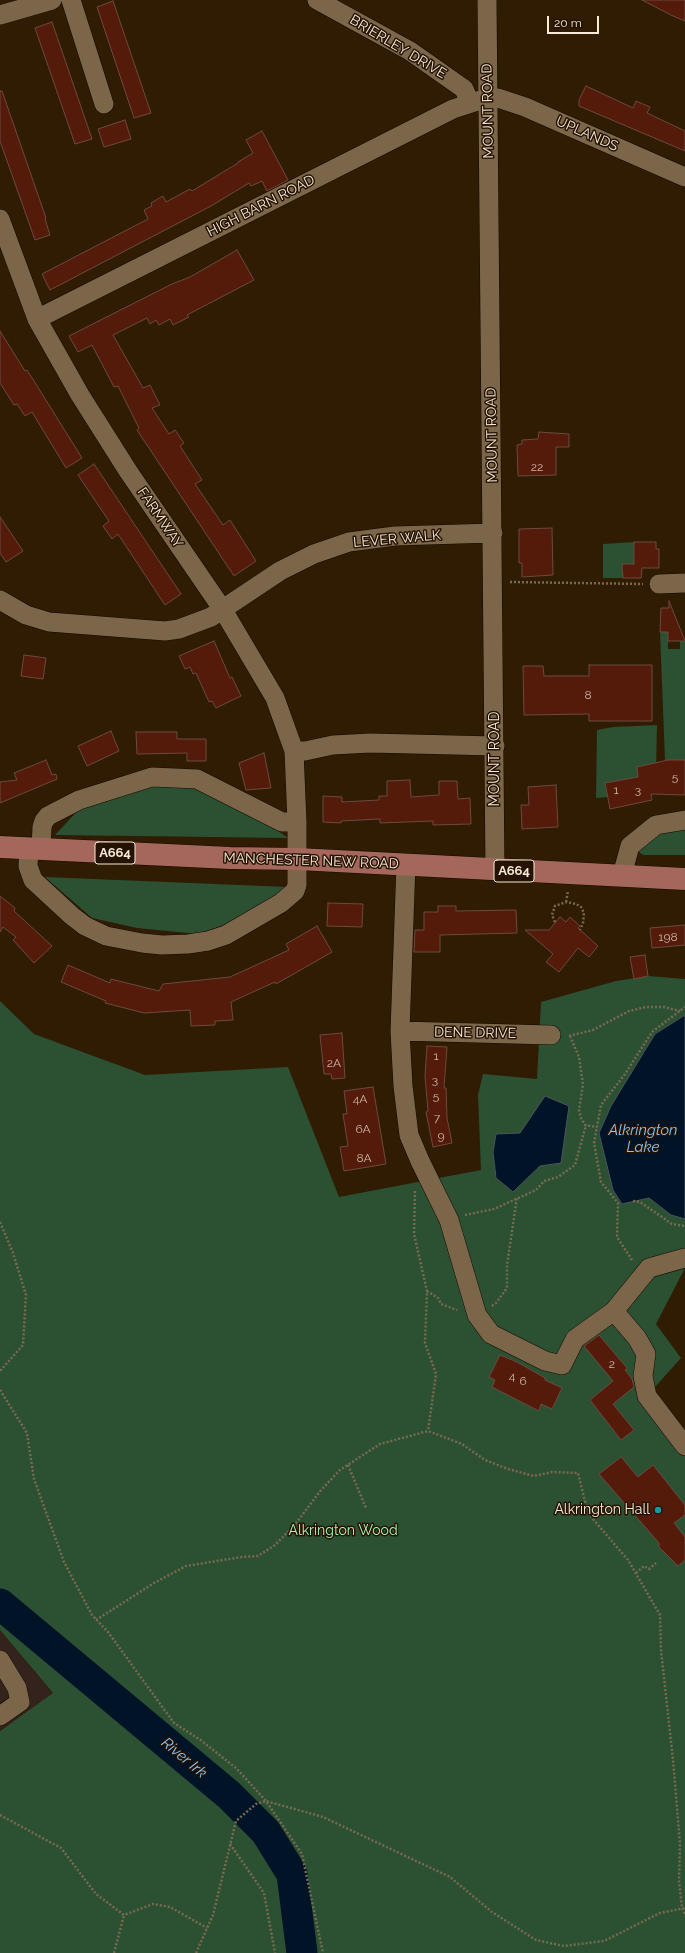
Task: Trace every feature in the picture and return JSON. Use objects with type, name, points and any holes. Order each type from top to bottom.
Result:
[{"type":"main road","name":"MANCHESTER NEW ROAD","points":[[0,847],[230,858],[298,859],[495,870],[622,875]]},
{"type":"main road","name":"A664","points":[[622,875],[685,879]]},
{"type":"street","points":[[0,15],[52,0]]},
{"type":"street","points":[[70,0],[104,104]]},
{"type":"street","name":"BRIERLEY DRIVE","points":[[317,0],[410,51],[479,101]]},
{"type":"street","name":"MOUNT ROAD","points":[[487,0],[479,101],[493,533],[495,870]]},
{"type":"street","name":"UPLANDS","points":[[479,101],[498,98],[526,107],[685,177]]},
{"type":"street","name":"HIGH BARN ROAD","points":[[37,319],[453,109],[479,101]]},
{"type":"street","name":"FARMWAY","points":[[0,219],[37,319],[80,395],[128,471],[223,610],[275,698],[294,751],[297,822],[298,859],[297,885],[295,891],[270,910],[226,935],[208,941],[162,945],[106,936],[85,926],[34,880],[29,870],[42,827],[48,816],[79,800],[152,777],[197,779],[282,822],[297,822]]},
{"type":"street","name":"LEVER WALK","points":[[0,600],[26,615],[48,622],[145,631],[180,629],[223,610],[280,571],[314,554],[349,542],[395,536],[493,533]]},
{"type":"street","points":[[659,584],[685,583]]},
{"type":"street","points":[[294,751],[306,751],[333,745],[370,743],[495,746]]},
{"type":"street","points":[[622,875],[630,846],[656,825],[685,820]]},
{"type":"street","points":[[406,864],[400,1031],[403,1086],[409,1134],[420,1161],[449,1220],[477,1315],[491,1334],[545,1361],[562,1365],[575,1339],[614,1311],[649,1268],[685,1258]]},
{"type":"street","name":"DENE DRIVE","points":[[400,1031],[551,1035]]},
{"type":"street","points":[[614,1311],[637,1338],[646,1354],[643,1376],[647,1396],[685,1446]]},
{"type":"street","points":[[0,1660],[17,1688],[20,1702],[0,1716]]},
{"type":"path","points":[[493,582],[659,584]]},
{"type":"path","points":[[566,902],[568,892]]},
{"type":"path","points":[[555,922],[552,915],[553,909],[555,906],[566,902],[581,907],[584,917],[580,930]]},
{"type":"path","points":[[597,1127],[586,1125],[581,1118],[579,1110],[583,1084],[579,1057],[570,1036],[593,1030],[629,1011],[646,1007],[664,1007],[680,1011]]},
{"type":"path","points":[[649,1268],[633,1260],[617,1237],[618,1203],[601,1182],[594,1143],[600,1105],[625,1074],[652,1032],[685,1007]]},
{"type":"path","points":[[449,1220],[494,1209],[517,1197],[536,1190],[544,1181],[558,1177],[575,1165],[586,1125]]},
{"type":"path","points":[[414,1196],[414,1234],[427,1291],[425,1343],[436,1374],[428,1431]]},
{"type":"path","points":[[427,1291],[438,1298],[441,1304],[473,1316],[496,1303],[507,1288],[507,1265],[517,1197]]},
{"type":"path","points":[[633,1201],[640,1202],[672,1224],[685,1226]]},
{"type":"path","points":[[0,1222],[13,1252],[26,1295],[23,1345],[0,1371]]},
{"type":"path","points":[[0,1390],[27,1433],[34,1479],[62,1556],[92,1616],[108,1632],[122,1654],[148,1684],[174,1723],[202,1741],[237,1769],[266,1801],[302,1854],[323,1953]]},
{"type":"path","points":[[96,1620],[154,1583],[186,1566],[242,1557],[258,1556],[276,1544],[294,1526],[321,1490],[340,1470],[380,1444],[428,1431],[462,1444],[485,1460],[508,1469],[534,1476],[557,1472],[578,1473],[585,1501],[592,1518],[628,1560],[660,1615],[661,1650],[670,1729],[680,1844],[679,1881],[685,1914]]},
{"type":"path","points":[[348,1465],[366,1508]]},
{"type":"path","points":[[636,1573],[644,1566],[649,1569],[656,1563]]},
{"type":"path","points":[[196,1953],[213,1915],[236,1821],[256,1804],[266,1801],[323,1817],[450,1877],[492,1912],[536,1940],[564,1946],[604,1941],[660,1913],[684,1908]]},
{"type":"path","points":[[0,1814],[61,1848],[96,1894],[124,1915]]},
{"type":"path","points":[[230,1844],[264,1893],[275,1953]]},
{"type":"path","points":[[124,1915],[154,1904],[170,1907],[207,1928]]},
{"type":"path","points":[[114,1953],[124,1915]]},
{"type":"shaded area","points":[[0,1630],[53,1694],[0,1730]]},
{"type":"green space","points":[[634,542],[634,564],[623,564],[623,578],[603,578],[603,544]]},
{"type":"green space","points":[[660,632],[668,632],[668,649],[680,649],[680,641],[685,641],[685,760],[665,760]]},
{"type":"green space","points":[[657,725],[656,772],[637,767],[638,777],[605,783],[608,797],[596,798],[597,730],[613,727]]},
{"type":"green space","points":[[170,785],[201,789],[257,816],[288,838],[55,835],[84,804],[134,789]]},
{"type":"green space","points":[[685,824],[685,855],[643,855],[630,846],[656,825]]},
{"type":"green space","points":[[45,877],[288,887],[254,914],[198,934],[137,928],[92,918]]},
{"type":"green space","name":"Alkrington Wood","points":[[648,976],[685,979],[685,1268],[656,1324],[681,1358],[647,1396],[685,1446],[685,1953],[0,1953],[0,1731],[53,1693],[0,1630],[0,1001],[34,1034],[145,1075],[288,1067],[339,1197],[481,1170],[478,1095],[483,1074],[537,1079],[541,1002],[616,981]]},
{"type":"water","name":"Alkrington Lake","points":[[685,1015],[685,1219],[671,1215],[649,1198],[622,1204],[613,1190],[599,1133],[611,1106],[655,1034]]},
{"type":"water","points":[[545,1096],[569,1106],[561,1163],[540,1166],[513,1192],[496,1178],[493,1152],[496,1134],[520,1133]]},
{"type":"building","points":[[642,0],[685,0],[685,21],[673,16]]},
{"type":"building","points":[[113,1],[151,113],[134,118],[97,7]]},
{"type":"building","points":[[52,22],[92,139],[75,144],[35,28]]},
{"type":"building","points":[[586,86],[633,108],[636,101],[650,107],[647,113],[685,131],[685,151],[579,106],[579,100]]},
{"type":"building","points":[[0,91],[2,91],[46,218],[45,219],[50,235],[35,240],[0,141]]},
{"type":"building","points":[[125,120],[131,139],[104,147],[98,129]]},
{"type":"building","points":[[262,131],[288,180],[267,191],[262,181],[251,186],[249,183],[211,206],[50,290],[42,274],[148,219],[144,210],[152,206],[151,203],[163,196],[166,202],[190,189],[192,191],[238,163],[253,153],[246,140]]},
{"type":"building","points":[[237,250],[254,280],[187,315],[189,317],[173,325],[170,319],[159,325],[156,320],[150,324],[147,318],[113,335],[143,388],[150,385],[160,405],[152,408],[169,434],[175,430],[184,443],[180,446],[202,480],[195,484],[223,525],[230,520],[256,561],[234,576],[137,430],[139,428],[118,386],[114,387],[92,345],[78,352],[69,336],[172,284],[190,277]]},
{"type":"building","points":[[0,331],[25,371],[27,370],[82,458],[66,468],[32,412],[25,416],[17,404],[14,405],[0,383]]},
{"type":"building","points":[[539,432],[569,434],[569,447],[556,447],[556,475],[518,476],[517,445],[522,444],[522,440],[538,439]]},
{"type":"building","points":[[94,464],[181,594],[165,605],[118,534],[112,539],[103,526],[109,521],[78,475]]},
{"type":"building","points":[[0,517],[23,551],[6,562],[0,553]]},
{"type":"building","points":[[552,528],[553,575],[522,577],[522,563],[519,563],[519,529]]},
{"type":"building","points":[[634,542],[656,542],[656,549],[659,549],[659,568],[642,568],[641,578],[623,578],[622,564],[634,564]]},
{"type":"building","points":[[669,601],[685,641],[668,641],[668,632],[660,632],[661,608],[669,608]]},
{"type":"building","points":[[214,641],[230,678],[232,677],[241,696],[216,708],[212,701],[209,702],[196,673],[193,674],[190,667],[185,669],[179,656]]},
{"type":"building","points":[[24,655],[46,658],[43,679],[21,676]]},
{"type":"building","points":[[589,665],[652,665],[652,721],[589,721],[589,714],[524,715],[523,666],[543,666],[544,676],[589,676]]},
{"type":"building","points":[[111,731],[119,751],[87,766],[78,746]]},
{"type":"building","points":[[136,732],[177,732],[177,739],[206,739],[206,761],[187,761],[187,753],[137,754]]},
{"type":"building","points":[[264,753],[271,788],[246,790],[239,763]]},
{"type":"building","points":[[46,760],[52,775],[56,774],[57,779],[0,803],[0,782],[17,780],[14,773]]},
{"type":"building","points":[[668,760],[685,760],[685,795],[651,794],[652,800],[610,809],[605,783],[638,777],[637,767]]},
{"type":"building","points":[[410,780],[411,797],[439,795],[439,781],[457,781],[458,799],[470,798],[471,824],[433,825],[433,821],[380,823],[380,819],[341,821],[341,823],[323,822],[323,796],[342,797],[342,802],[379,800],[379,796],[387,796],[387,781]]},
{"type":"building","points":[[556,785],[558,827],[522,829],[521,805],[529,805],[528,787]]},
{"type":"building","points":[[0,896],[15,908],[14,911],[52,946],[34,963],[13,940],[16,937],[3,927],[0,932]]},
{"type":"building","points":[[328,903],[363,904],[362,927],[327,926]]},
{"type":"building","points":[[438,906],[456,906],[456,911],[516,910],[517,933],[440,935],[440,952],[414,952],[415,930],[424,930],[424,912],[438,912]]},
{"type":"building","points":[[560,917],[566,922],[570,917],[580,926],[578,928],[598,946],[589,957],[578,948],[559,972],[546,962],[553,954],[525,930],[549,930]]},
{"type":"building","points":[[685,925],[685,945],[652,948],[650,928]]},
{"type":"building","points":[[317,926],[332,952],[276,984],[275,982],[231,1002],[233,1020],[215,1021],[215,1025],[191,1026],[190,1010],[144,1013],[105,1003],[106,1001],[61,982],[68,965],[110,983],[111,979],[159,991],[163,984],[230,977],[289,950],[286,944]]},
{"type":"building","points":[[645,955],[648,976],[634,979],[630,957]]},
{"type":"building","points":[[342,1033],[345,1078],[332,1079],[331,1074],[324,1074],[320,1035]]},
{"type":"building","points":[[427,1046],[447,1047],[444,1088],[446,1088],[447,1118],[452,1143],[433,1147],[426,1112],[428,1111],[425,1076]]},
{"type":"building","points":[[373,1087],[386,1164],[344,1171],[340,1147],[348,1146],[343,1114],[347,1114],[344,1091]]},
{"type":"building","points":[[599,1335],[627,1368],[625,1370],[632,1379],[634,1387],[613,1404],[634,1430],[621,1440],[590,1400],[613,1381],[584,1346]]},
{"type":"building","points":[[500,1355],[517,1362],[545,1378],[545,1380],[562,1388],[552,1409],[541,1404],[539,1411],[492,1387],[495,1380],[489,1377]]},
{"type":"building","name":"Alkrington Hall","points":[[621,1457],[638,1477],[653,1465],[685,1505],[685,1515],[674,1523],[685,1537],[685,1560],[678,1566],[659,1547],[659,1543],[599,1474]]},
{"type":"waterway","name":"River Irk","points":[[0,1604],[229,1795],[266,1832],[292,1874],[302,1953]]},
{"type":"place","name":"Alkrington Hall","points":[[658,1510]]}]
